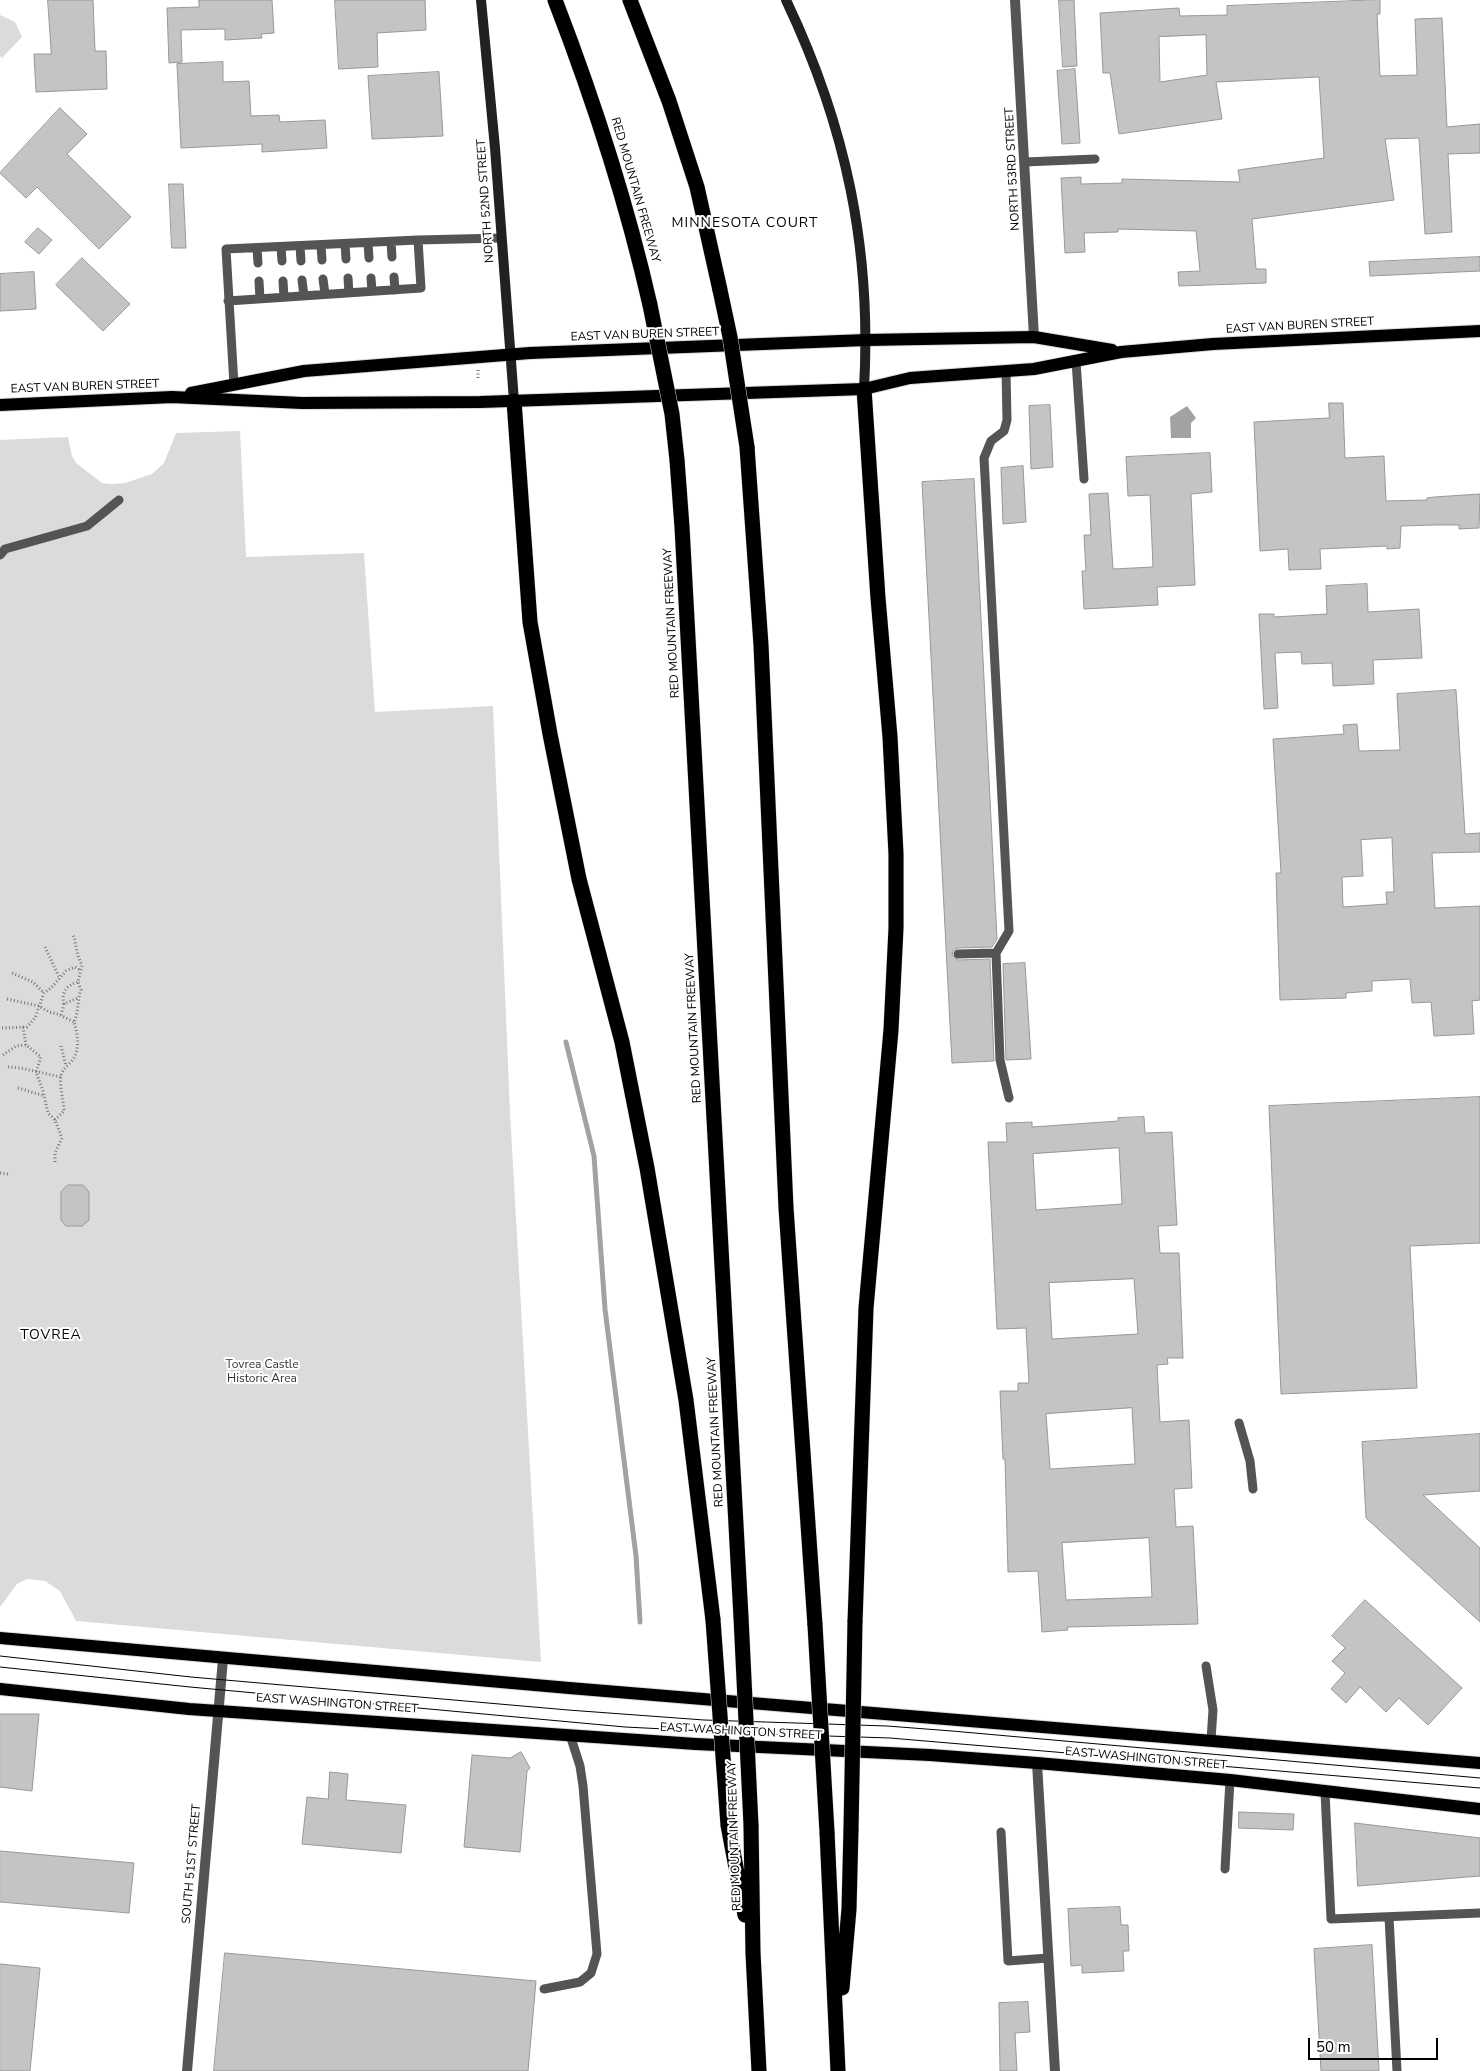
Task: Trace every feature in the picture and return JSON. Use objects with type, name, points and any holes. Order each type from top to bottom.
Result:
[{"type":"highway","name":"RED MOUNTAIN FREEWAY","points":[[555,0],[608,146],[634,235],[672,414],[677,460],[741,1618],[751,1825],[753,1953],[759,2071]]},
{"type":"highway","points":[[630,0],[669,101],[697,187],[730,337],[747,447],[760,644],[786,1208],[815,1625],[838,2071]]},
{"type":"highway","points":[[837,2045],[849,1909],[855,1622],[866,1308],[891,1030],[896,928],[896,854],[890,737],[864,389]]},
{"type":"highway","points":[[514,401],[530,622],[550,734],[580,879],[622,1042],[647,1168],[686,1400],[713,1620],[728,1825],[753,1953]]},
{"type":"main road","name":"NORTH 52ND STREET","points":[[481,0],[514,401]]},
{"type":"main road","points":[[786,0],[824,89],[843,151],[854,205],[862,268],[866,340],[864,389]]},
{"type":"main road","name":"EAST VAN BUREN STREET","points":[[0,405],[172,397],[302,403],[514,401],[864,389],[910,378],[1034,369],[1121,352],[1213,344],[1480,331]]},
{"type":"main road","name":"EAST VAN BUREN STREET","points":[[172,397],[304,371],[511,354],[866,340],[1034,337],[1121,352]]},
{"type":"main road","name":"EAST WASHINGTON STREET","points":[[0,1638],[1480,1763]]},
{"type":"main road","name":"EAST WASHINGTON STREET","points":[[0,1689],[127,1703],[219,1710],[696,1744],[930,1755],[1038,1763],[1230,1780],[1480,1810]]},
{"type":"street","name":"NORTH 53RD STREET","points":[[1015,0],[1034,337]]},
{"type":"street","name":"SOUTH 51ST STREET","points":[[187,2071],[223,1658]]},
{"type":"street","points":[[1038,1763],[1055,2071]]},
{"type":"lane","points":[[1025,162],[1096,159]]},
{"type":"lane","points":[[234,384],[226,249],[501,238]]},
{"type":"lane","points":[[228,301],[421,288],[418,240]]},
{"type":"lane","points":[[391,242],[392,257]]},
{"type":"lane","points":[[368,243],[369,258]]},
{"type":"lane","points":[[345,244],[346,259]]},
{"type":"lane","points":[[321,245],[322,260]]},
{"type":"lane","points":[[300,246],[301,261]]},
{"type":"lane","points":[[281,247],[282,261]]},
{"type":"lane","points":[[257,248],[258,263]]},
{"type":"lane","points":[[394,277],[395,290]]},
{"type":"lane","points":[[348,278],[349,293]]},
{"type":"lane","points":[[371,278],[372,291]]},
{"type":"lane","points":[[323,279],[325,294]]},
{"type":"lane","points":[[302,280],[304,296]]},
{"type":"lane","points":[[259,281],[260,299]]},
{"type":"lane","points":[[283,281],[284,297]]},
{"type":"lane","points":[[1076,361],[1084,479]]},
{"type":"lane","points":[[1006,371],[1007,420],[1004,431],[992,442],[984,458],[1009,931],[996,953],[1000,1060],[1009,1098]]},
{"type":"lane","points":[[0,555],[4,549],[87,526],[119,500]]},
{"type":"lane","points":[[958,954],[996,953]]},
{"type":"lane","points":[[1239,1423],[1250,1461],[1253,1488]]},
{"type":"lane","points":[[1206,1666],[1213,1710],[1211,1740]]},
{"type":"lane","points":[[544,1990],[580,1982],[591,1973],[597,1954],[583,1786],[580,1766],[570,1735]]},
{"type":"lane","points":[[1225,1869],[1230,1780]]},
{"type":"lane","points":[[1325,1792],[1331,1919],[1480,1913]]},
{"type":"lane","points":[[1001,1832],[1008,1960],[1048,1958]]},
{"type":"lane","points":[[1389,1916],[1397,2071]]},
{"type":"path","points":[[73,935],[77,956],[82,965],[78,982],[82,990],[78,998],[77,1016],[74,1022]]},
{"type":"path","points":[[45,947],[60,977]]},
{"type":"path","points":[[2,1028],[27,1027],[35,1018],[44,993],[66,971],[75,967],[80,970]]},
{"type":"path","points":[[12,972],[33,982],[44,993]]},
{"type":"path","points":[[61,1015],[64,1004],[64,991],[70,984],[78,982]]},
{"type":"path","points":[[7,998],[39,1006],[74,1022],[78,1034],[77,1052],[66,1066],[61,1077],[64,1111],[55,1120]]},
{"type":"path","points":[[64,1004],[78,998]]},
{"type":"path","points":[[23,1027],[26,1045],[41,1057],[36,1072],[45,1096],[48,1113],[55,1120],[62,1138],[55,1153],[55,1164]]},
{"type":"path","points":[[3,1055],[16,1046],[26,1045]]},
{"type":"path","points":[[61,1046],[66,1066]]},
{"type":"path","points":[[8,1067],[61,1077]]},
{"type":"path","points":[[18,1088],[45,1096]]},
{"type":"path","points":[[0,1173],[8,1174]]},
{"type":"green space","points":[[0,15],[15,22],[22,37],[2,58],[0,56]]},
{"type":"green space","name":"Tovrea Castle Historic Area","points":[[240,431],[246,557],[364,553],[375,712],[493,706],[510,1112],[541,1662],[76,1621],[60,1591],[45,1581],[27,1579],[17,1584],[0,1607],[0,440],[68,437],[72,456],[76,463],[102,483],[111,484],[125,483],[152,474],[164,463],[176,433]]},
{"type":"shaded area","points":[[1187,406],[1196,418],[1191,423],[1191,438],[1171,438],[1170,417]]},
{"type":"building","points":[[48,0],[93,0],[95,51],[106,51],[107,89],[36,92],[34,54],[51,54]]},
{"type":"building","points":[[199,0],[272,0],[274,33],[261,34],[262,38],[225,40],[225,29],[181,30],[182,62],[169,63],[167,8],[199,7]]},
{"type":"building","points":[[335,0],[425,0],[426,30],[377,33],[378,67],[339,69]]},
{"type":"building","points":[[1059,0],[1074,0],[1077,66],[1063,67]]},
{"type":"building","points":[[1380,0],[1380,14],[1377,14],[1380,76],[1417,75],[1415,19],[1442,18],[1447,127],[1480,124],[1480,153],[1448,154],[1452,232],[1425,234],[1419,138],[1385,139],[1394,200],[1252,219],[1256,269],[1266,269],[1266,283],[1179,286],[1178,272],[1200,271],[1196,231],[1118,229],[1118,232],[1084,233],[1085,252],[1065,253],[1061,178],[1081,177],[1081,184],[1122,183],[1122,179],[1240,182],[1238,170],[1324,158],[1319,77],[1216,82],[1222,119],[1119,134],[1110,73],[1103,73],[1100,13],[1179,8],[1180,16],[1227,15],[1227,6]],"holes":[[[1206,35],[1207,75],[1160,82],[1159,37]]]},
{"type":"building","points":[[223,62],[223,82],[249,81],[251,116],[279,115],[280,122],[325,120],[327,148],[262,152],[262,144],[181,148],[177,64]]},
{"type":"building","points":[[1075,69],[1080,143],[1062,144],[1057,71]]},
{"type":"building","points":[[439,72],[443,136],[372,139],[368,76]]},
{"type":"building","points":[[60,108],[87,134],[67,154],[131,217],[99,249],[37,187],[26,198],[0,173]]},
{"type":"building","points":[[169,184],[183,184],[186,248],[172,248]]},
{"type":"building","points":[[38,228],[52,240],[39,254],[25,242]]},
{"type":"building","points":[[1480,257],[1480,271],[1370,276],[1369,262]]},
{"type":"building","points":[[82,258],[130,304],[103,331],[56,285]]},
{"type":"building","points":[[34,272],[36,309],[0,311],[0,274]]},
{"type":"building","points":[[1329,403],[1343,403],[1345,458],[1384,456],[1386,501],[1427,500],[1427,498],[1434,497],[1480,494],[1479,528],[1459,529],[1459,525],[1401,526],[1400,548],[1387,549],[1387,546],[1320,549],[1321,569],[1289,570],[1288,549],[1260,551],[1254,422],[1329,418]]},
{"type":"building","points":[[1050,405],[1053,467],[1031,469],[1029,406]]},
{"type":"building","points":[[1210,453],[1212,492],[1191,494],[1195,585],[1157,587],[1158,605],[1084,609],[1082,571],[1086,571],[1084,535],[1091,535],[1089,494],[1108,493],[1113,569],[1153,567],[1150,495],[1128,496],[1126,457]]},
{"type":"building","points":[[1023,466],[1026,522],[1003,524],[1001,468]]},
{"type":"building","points":[[974,479],[997,939],[992,947],[957,948],[953,951],[952,955],[958,960],[990,959],[994,1061],[952,1063],[922,482]]},
{"type":"building","points":[[1367,584],[1368,612],[1419,609],[1422,658],[1373,660],[1374,684],[1333,686],[1332,663],[1302,664],[1301,652],[1275,653],[1278,708],[1264,709],[1259,614],[1274,614],[1274,617],[1327,614],[1326,586]]},
{"type":"building","points":[[1456,690],[1465,834],[1480,833],[1480,852],[1432,853],[1435,908],[1480,906],[1480,1000],[1472,1001],[1474,1034],[1434,1036],[1431,1002],[1412,1003],[1410,979],[1372,981],[1372,991],[1346,993],[1346,998],[1280,1000],[1276,873],[1281,873],[1273,739],[1344,734],[1343,725],[1357,724],[1359,751],[1400,750],[1397,694]],"holes":[[[1392,838],[1394,892],[1386,892],[1387,904],[1343,907],[1342,877],[1363,876],[1361,840]]]},
{"type":"building","points":[[1025,963],[1031,1059],[1006,1060],[1003,964]]},
{"type":"building","points":[[1480,1097],[1480,1243],[1410,1246],[1417,1388],[1281,1394],[1269,1106]]},
{"type":"building","points":[[1144,1117],[1145,1133],[1172,1132],[1177,1225],[1158,1226],[1160,1253],[1179,1253],[1183,1358],[1167,1358],[1168,1364],[1157,1365],[1160,1422],[1189,1420],[1192,1488],[1174,1489],[1176,1527],[1193,1526],[1198,1624],[1067,1627],[1068,1630],[1042,1632],[1038,1571],[1008,1572],[1005,1459],[1003,1459],[1000,1391],[1018,1391],[1018,1383],[1029,1383],[1026,1328],[997,1329],[988,1142],[1007,1142],[1006,1123],[1032,1122],[1032,1127],[1118,1121],[1118,1118]],"holes":[[[1119,1148],[1122,1204],[1036,1210],[1033,1154]],[[1134,1279],[1138,1334],[1052,1339],[1049,1283]],[[1132,1408],[1135,1464],[1050,1469],[1046,1414]],[[1149,1538],[1152,1597],[1066,1600],[1062,1543]]]},
{"type":"building","points":[[68,1185],[83,1185],[89,1192],[89,1220],[82,1226],[66,1226],[61,1220],[61,1192]]},
{"type":"building","points":[[1480,1434],[1480,1491],[1423,1495],[1480,1548],[1480,1622],[1366,1518],[1362,1442]]},
{"type":"building","points":[[1365,1600],[1462,1688],[1428,1725],[1399,1698],[1386,1712],[1360,1687],[1346,1703],[1331,1689],[1345,1673],[1332,1661],[1345,1648],[1332,1636]]},
{"type":"building","points":[[0,1714],[39,1714],[32,1791],[0,1787]]},
{"type":"building","points":[[521,1752],[530,1768],[527,1771],[520,1852],[464,1847],[472,1755],[510,1758]]},
{"type":"building","points":[[330,1772],[348,1774],[346,1800],[406,1805],[401,1853],[302,1844],[307,1797],[328,1799]]},
{"type":"building","points":[[1239,1812],[1294,1814],[1293,1830],[1239,1828]]},
{"type":"building","points":[[1355,1823],[1480,1838],[1480,1876],[1358,1886]]},
{"type":"building","points":[[0,1851],[134,1863],[129,1913],[0,1902]]},
{"type":"building","points":[[1120,1907],[1121,1925],[1128,1925],[1129,1951],[1123,1951],[1124,1971],[1082,1973],[1082,1965],[1071,1966],[1068,1909]]},
{"type":"building","points":[[1372,1945],[1379,2071],[1321,2071],[1314,1949]]},
{"type":"building","points":[[225,1953],[536,1981],[528,2071],[214,2071]]},
{"type":"building","points":[[0,1964],[40,1968],[30,2071],[0,2071]]},
{"type":"building","points":[[1028,2002],[1030,2032],[1015,2033],[1017,2071],[1000,2071],[999,2003]]},
{"type":"waterway","points":[[566,1042],[594,1156],[605,1309],[636,1556],[640,1622]]},
{"type":"tram line","points":[[0,1656],[191,1677],[568,1710],[704,1720],[887,1726],[1480,1778]]},
{"type":"tram line","points":[[0,1667],[190,1687],[625,1727],[890,1738],[1480,1788]]},
{"type":"district","name":"MINNESOTA COURT","points":[[745,224]]},
{"type":"district","name":"TOVREA","points":[[51,1336]]}]
